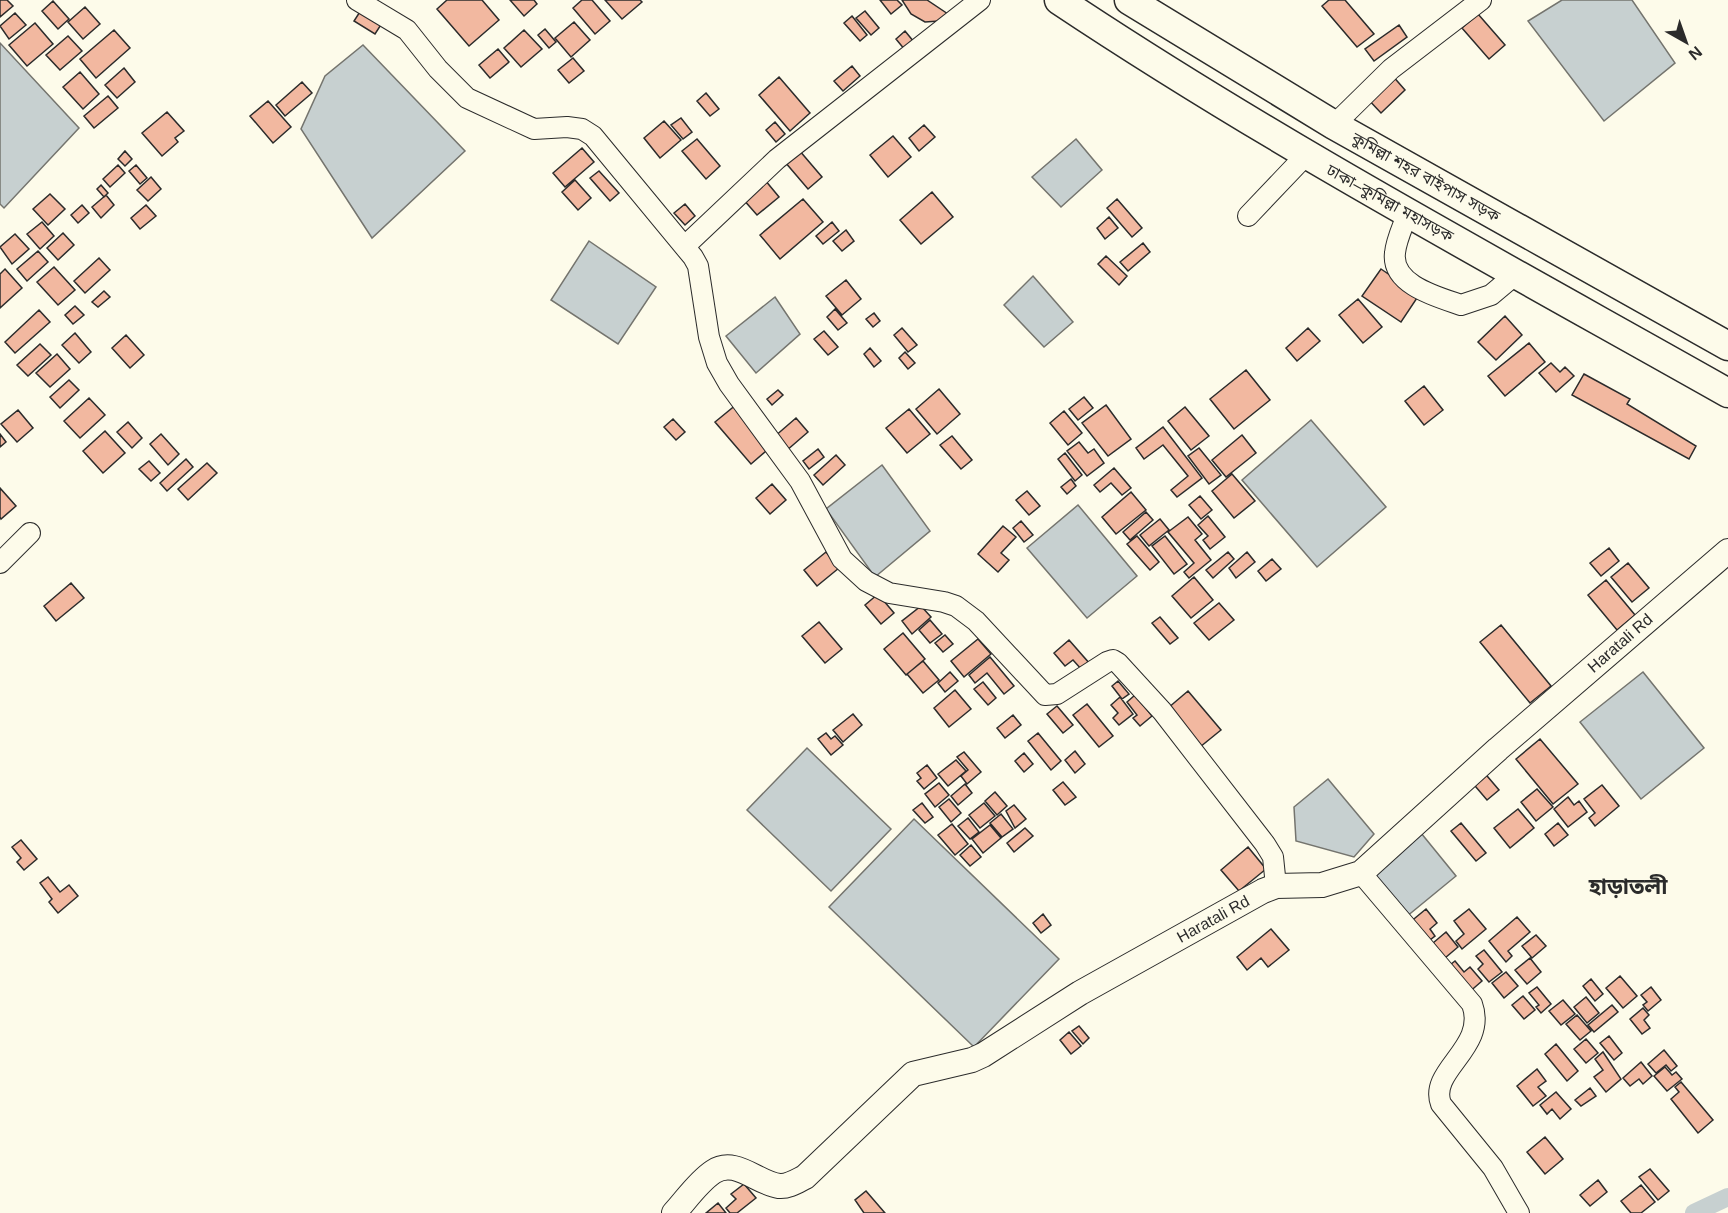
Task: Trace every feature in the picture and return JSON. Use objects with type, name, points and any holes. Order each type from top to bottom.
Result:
[{"type":"highway","name":"ঢাকা–কুমিল্লা মহাসড়ক","points":[[1059,0],[1168,73],[1306,156],[1728,393]]},
{"type":"highway","name":"কুমিল্লা শহর বাইপাস সড়ক","points":[[1129,0],[1334,125],[1728,345]]},
{"type":"main road","name":"Haratali Rd","points":[[674,1213],[712,1172],[723,1167],[733,1167],[778,1186],[789,1185],[805,1177],[912,1074],[972,1060],[983,1055],[1080,993],[1253,897],[1276,886],[1322,885],[1361,873],[1498,748],[1728,551]]},
{"type":"street","points":[[357,0],[407,30],[438,69],[468,98],[534,129],[567,127],[582,129],[593,136],[685,246],[698,266],[709,337],[717,363],[729,384],[800,481],[842,559],[853,571],[889,593],[956,606],[976,621],[1045,695],[1057,694],[1107,662],[1113,660],[1118,663],[1162,711],[1265,844],[1273,857],[1276,886]]},
{"type":"street","points":[[685,246],[777,159],[980,0]]},
{"type":"street","points":[[1334,125],[1391,69],[1481,0]]},
{"type":"street","points":[[1248,216],[1306,156]]},
{"type":"street","points":[[1408,212],[1394,254],[1398,269],[1419,289],[1461,306],[1491,295],[1516,274]]},
{"type":"street","points":[[0,563],[30,533]]},
{"type":"street","points":[[1361,873],[1472,1004],[1476,1021],[1474,1030],[1469,1043],[1439,1086],[1437,1095],[1441,1104],[1493,1168],[1520,1213]]},
{"type":"shaded area","points":[[1562,0],[1632,0],[1675,63],[1604,121],[1528,21]]},
{"type":"shaded area","points":[[0,43],[79,128],[4,208],[0,204]]},
{"type":"shaded area","points":[[363,45],[465,151],[372,238],[301,129],[325,76]]},
{"type":"shaded area","points":[[1076,139],[1102,170],[1061,207],[1032,177]]},
{"type":"shaded area","points":[[589,241],[656,287],[618,344],[551,300]]},
{"type":"shaded area","points":[[1033,276],[1073,322],[1044,347],[1004,305]]},
{"type":"shaded area","points":[[775,297],[800,334],[756,373],[726,336]]},
{"type":"shaded area","points":[[1311,420],[1386,507],[1317,567],[1242,480]]},
{"type":"shaded area","points":[[882,465],[930,531],[875,577],[826,509]]},
{"type":"shaded area","points":[[1078,505],[1137,576],[1087,618],[1027,548]]},
{"type":"shaded area","points":[[1643,672],[1704,748],[1641,799],[1580,722]]},
{"type":"shaded area","points":[[807,748],[891,829],[831,891],[747,810]]},
{"type":"shaded area","points":[[1328,779],[1374,834],[1354,857],[1296,841],[1294,807]]},
{"type":"shaded area","points":[[914,819],[1059,959],[974,1047],[829,907]]},
{"type":"shaded area","points":[[1421,833],[1456,876],[1406,917],[1370,874]]},
{"type":"building","points":[[0,0],[7,0],[13,6],[0,17]]},
{"type":"building","points":[[447,0],[482,0],[499,20],[469,46],[437,9]]},
{"type":"building","points":[[510,0],[534,0],[537,4],[524,16]]},
{"type":"building","points":[[582,0],[592,0],[610,21],[595,34],[573,8]]},
{"type":"building","points":[[605,0],[640,0],[642,2],[622,19]]},
{"type":"building","points":[[880,0],[897,0],[902,5],[891,14]]},
{"type":"building","points":[[902,0],[927,0],[951,16],[939,21],[925,22],[911,14]]},
{"type":"building","points":[[1329,0],[1345,0],[1374,34],[1357,47],[1322,6]]},
{"type":"building","points":[[53,1],[69,19],[58,29],[42,11]]},
{"type":"building","points":[[85,7],[100,24],[83,39],[68,22]]},
{"type":"building","points":[[363,7],[384,20],[375,34],[354,21]]},
{"type":"building","points":[[865,11],[879,28],[871,35],[856,18]]},
{"type":"building","points":[[15,13],[26,25],[9,39],[0,26]]},
{"type":"building","points":[[1478,14],[1505,45],[1489,59],[1462,28]]},
{"type":"building","points":[[852,16],[867,35],[860,41],[844,23]]},
{"type":"building","points":[[574,22],[590,40],[571,57],[555,38]]},
{"type":"building","points":[[35,23],[53,44],[27,66],[9,45]]},
{"type":"building","points":[[1399,25],[1407,37],[1374,61],[1365,49]]},
{"type":"building","points":[[545,29],[556,42],[549,48],[538,35]]},
{"type":"building","points":[[114,30],[130,48],[96,78],[80,59]]},
{"type":"building","points":[[524,30],[542,49],[521,67],[504,48]]},
{"type":"building","points":[[905,31],[914,42],[905,50],[896,39]]},
{"type":"building","points":[[68,36],[82,51],[60,70],[46,55]]},
{"type":"building","points":[[498,49],[509,62],[490,78],[479,65]]},
{"type":"building","points":[[573,58],[584,71],[569,83],[558,70]]},
{"type":"building","points":[[852,66],[860,76],[843,91],[834,81]]},
{"type":"building","points":[[124,68],[135,82],[117,98],[105,85]]},
{"type":"building","points":[[80,72],[99,94],[83,109],[63,87]]},
{"type":"building","points":[[1391,74],[1405,90],[1381,113],[1366,97]]},
{"type":"building","points":[[779,77],[810,113],[790,131],[759,95]]},
{"type":"building","points":[[302,82],[312,93],[285,116],[276,105]]},
{"type":"building","points":[[706,93],[719,109],[710,116],[697,101]]},
{"type":"building","points":[[108,96],[118,108],[94,128],[84,116]]},
{"type":"building","points":[[268,101],[291,127],[273,143],[250,116]]},
{"type":"building","points":[[167,112],[184,131],[175,138],[178,142],[162,156],[142,133]]},
{"type":"building","points":[[681,118],[692,132],[683,139],[671,125]]},
{"type":"building","points":[[664,121],[681,140],[660,158],[644,138]]},
{"type":"building","points":[[775,122],[785,134],[776,142],[766,130]]},
{"type":"building","points":[[924,125],[935,137],[919,151],[909,138]]},
{"type":"building","points":[[893,136],[911,157],[888,177],[870,155]]},
{"type":"building","points":[[697,139],[720,166],[706,179],[682,151]]},
{"type":"building","points":[[582,148],[594,162],[565,187],[553,173]]},
{"type":"building","points":[[799,150],[822,177],[808,189],[785,162]]},
{"type":"building","points":[[125,151],[132,159],[125,166],[118,159]]},
{"type":"building","points":[[118,165],[125,173],[110,187],[103,179]]},
{"type":"building","points":[[136,165],[147,178],[140,184],[129,171]]},
{"type":"building","points":[[599,171],[619,193],[610,201],[590,178]]},
{"type":"building","points":[[151,177],[161,189],[148,201],[137,190]]},
{"type":"building","points":[[575,180],[591,198],[578,210],[562,192]]},
{"type":"building","points":[[765,180],[779,197],[757,215],[743,199]]},
{"type":"building","points":[[101,185],[108,193],[104,197],[97,189]]},
{"type":"building","points":[[932,192],[953,217],[921,244],[900,220]]},
{"type":"building","points":[[50,194],[65,209],[48,225],[33,209]]},
{"type":"building","points":[[106,195],[114,205],[101,218],[92,207]]},
{"type":"building","points":[[803,199],[823,222],[780,259],[760,235]]},
{"type":"building","points":[[1117,199],[1142,228],[1132,237],[1107,208]]},
{"type":"building","points":[[685,204],[695,216],[685,225],[674,213]]},
{"type":"building","points":[[82,205],[89,213],[78,223],[71,215]]},
{"type":"building","points":[[146,205],[156,216],[140,229],[131,218]]},
{"type":"building","points":[[1109,217],[1118,228],[1105,239],[1097,228]]},
{"type":"building","points":[[42,222],[54,236],[40,249],[27,234]]},
{"type":"building","points":[[832,222],[839,231],[823,244],[816,236]]},
{"type":"building","points":[[846,230],[854,241],[842,251],[833,241]]},
{"type":"building","points":[[63,233],[74,245],[58,260],[47,248]]},
{"type":"building","points":[[15,234],[29,249],[12,264],[0,247]]},
{"type":"building","points":[[1143,243],[1150,252],[1128,271],[1120,262]]},
{"type":"building","points":[[38,251],[48,262],[27,281],[17,269]]},
{"type":"building","points":[[1106,256],[1127,276],[1119,285],[1098,264]]},
{"type":"building","points":[[99,258],[110,270],[85,293],[74,281]]},
{"type":"building","points":[[54,267],[75,290],[58,305],[37,282]]},
{"type":"building","points":[[5,269],[22,288],[0,308],[0,274]]},
{"type":"building","points":[[1381,269],[1419,295],[1401,322],[1362,296]]},
{"type":"building","points":[[846,280],[861,299],[842,315],[826,296]]},
{"type":"building","points":[[104,291],[110,297],[98,307],[92,302]]},
{"type":"building","points":[[1358,299],[1382,327],[1363,343],[1339,315]]},
{"type":"building","points":[[75,306],[84,315],[73,324],[65,315]]},
{"type":"building","points":[[835,309],[847,323],[838,330],[827,317]]},
{"type":"building","points":[[39,310],[50,322],[15,353],[5,342]]},
{"type":"building","points":[[874,313],[880,321],[873,327],[866,319]]},
{"type":"building","points":[[1505,316],[1522,335],[1496,360],[1478,342]]},
{"type":"building","points":[[902,328],[917,345],[908,352],[894,335]]},
{"type":"building","points":[[1308,328],[1320,341],[1297,361],[1286,348]]},
{"type":"building","points":[[824,331],[838,347],[828,355],[814,339]]},
{"type":"building","points":[[75,333],[91,352],[79,363],[62,345]]},
{"type":"building","points":[[126,335],[144,355],[130,368],[112,348]]},
{"type":"building","points":[[1529,343],[1545,362],[1505,396],[1488,376]]},
{"type":"building","points":[[40,344],[51,355],[28,376],[17,365]]},
{"type":"building","points":[[870,348],[881,361],[874,367],[864,354]]},
{"type":"building","points":[[905,352],[915,363],[908,369],[899,358]]},
{"type":"building","points":[[57,354],[70,369],[50,387],[36,373]]},
{"type":"building","points":[[1551,363],[1560,372],[1565,367],[1574,376],[1556,392],[1539,373]]},
{"type":"building","points":[[1246,370],[1270,400],[1234,429],[1210,399]]},
{"type":"building","points":[[1584,374],[1630,399],[1627,404],[1696,446],[1689,459],[1572,395]]},
{"type":"building","points":[[69,380],[79,390],[60,408],[50,397]]},
{"type":"building","points":[[1424,386],[1443,410],[1424,425],[1405,401]]},
{"type":"building","points":[[939,389],[960,414],[937,434],[916,409]]},
{"type":"building","points":[[778,390],[783,395],[772,405],[767,399]]},
{"type":"building","points":[[1084,397],[1093,408],[1078,420],[1069,409]]},
{"type":"building","points":[[89,398],[105,415],[80,438],[64,421]]},
{"type":"building","points":[[737,404],[772,446],[751,464],[715,422]]},
{"type":"building","points":[[1106,405],[1131,439],[1108,456],[1082,423]]},
{"type":"building","points":[[1185,407],[1209,436],[1191,450],[1168,421]]},
{"type":"building","points":[[909,409],[930,434],[907,453],[886,428]]},
{"type":"building","points":[[18,410],[33,428],[17,442],[1,424]]},
{"type":"building","points":[[1064,411],[1082,433],[1068,445],[1050,423]]},
{"type":"building","points":[[796,418],[808,432],[786,451],[774,437]]},
{"type":"building","points":[[673,419],[685,432],[676,440],[664,427]]},
{"type":"building","points":[[128,422],[142,438],[132,448],[117,432]]},
{"type":"building","points":[[1163,427],[1202,478],[1177,497],[1171,490],[1188,476],[1163,445],[1144,459],[1136,448]]},
{"type":"building","points":[[105,431],[125,453],[103,473],[83,451]]},
{"type":"building","points":[[0,434],[6,442],[0,447]]},
{"type":"building","points":[[161,434],[179,454],[168,465],[150,444]]},
{"type":"building","points":[[1242,435],[1256,453],[1226,477],[1212,460]]},
{"type":"building","points":[[952,436],[972,460],[961,469],[940,445]]},
{"type":"building","points":[[1079,442],[1088,453],[1094,449],[1104,463],[1087,476],[1067,451]]},
{"type":"building","points":[[1199,448],[1221,475],[1209,484],[1188,456]]},
{"type":"building","points":[[818,449],[824,457],[809,469],[803,461]]},
{"type":"building","points":[[1065,453],[1082,475],[1075,481],[1058,459]]},
{"type":"building","points":[[836,455],[845,465],[823,485],[814,475]]},
{"type":"building","points":[[186,459],[193,467],[167,491],[160,483]]},
{"type":"building","points":[[149,461],[160,473],[151,481],[139,469]]},
{"type":"building","points":[[207,463],[217,473],[188,500],[178,489]]},
{"type":"building","points":[[1114,468],[1131,488],[1122,495],[1111,483],[1100,492],[1094,485]]},
{"type":"building","points":[[1232,474],[1255,501],[1234,518],[1212,491]]},
{"type":"building","points":[[1071,479],[1076,486],[1067,494],[1061,487]]},
{"type":"building","points":[[772,484],[786,500],[770,514],[756,498]]},
{"type":"building","points":[[0,488],[16,506],[1,519],[0,517]]},
{"type":"building","points":[[1027,491],[1040,506],[1029,515],[1016,500]]},
{"type":"building","points":[[1131,492],[1146,510],[1116,534],[1102,517]]},
{"type":"building","points":[[1200,496],[1212,510],[1201,519],[1189,505]]},
{"type":"building","points":[[1146,512],[1153,520],[1130,540],[1123,532]]},
{"type":"building","points":[[1208,516],[1225,537],[1210,549],[1203,540],[1208,536],[1198,525]]},
{"type":"building","points":[[1188,517],[1202,534],[1195,540],[1211,560],[1189,578],[1184,572],[1194,563],[1168,532]]},
{"type":"building","points":[[1160,519],[1169,530],[1149,546],[1140,535]]},
{"type":"building","points":[[1021,521],[1033,535],[1024,542],[1013,528]]},
{"type":"building","points":[[1003,526],[1016,537],[1001,553],[1009,560],[998,572],[978,554]]},
{"type":"building","points":[[1137,536],[1159,562],[1150,570],[1127,544]]},
{"type":"building","points":[[1165,536],[1187,564],[1174,574],[1152,546]]},
{"type":"building","points":[[1609,548],[1619,561],[1601,576],[1590,563]]},
{"type":"building","points":[[826,552],[839,568],[817,586],[804,570]]},
{"type":"building","points":[[1228,552],[1234,559],[1213,578],[1206,570]]},
{"type":"building","points":[[1247,552],[1255,562],[1236,578],[1229,568]]},
{"type":"building","points":[[1272,559],[1281,569],[1266,581],[1258,571]]},
{"type":"building","points":[[1628,563],[1649,588],[1632,602],[1611,577]]},
{"type":"building","points":[[1194,577],[1213,600],[1191,618],[1172,596]]},
{"type":"building","points":[[1606,580],[1635,615],[1617,630],[1588,595]]},
{"type":"building","points":[[71,583],[84,598],[56,621],[44,606]]},
{"type":"building","points":[[878,594],[894,613],[881,624],[865,605]]},
{"type":"building","points":[[1219,603],[1234,620],[1209,640],[1194,623]]},
{"type":"building","points":[[921,606],[931,617],[912,634],[902,621]]},
{"type":"building","points":[[1160,617],[1178,638],[1170,644],[1152,623]]},
{"type":"building","points":[[930,620],[942,634],[930,643],[919,630]]},
{"type":"building","points":[[819,622],[842,649],[825,663],[802,636]]},
{"type":"building","points":[[1501,625],[1551,686],[1530,703],[1480,642]]},
{"type":"building","points":[[903,633],[925,659],[906,675],[884,649]]},
{"type":"building","points":[[945,635],[953,644],[943,652],[935,643]]},
{"type":"building","points":[[978,639],[991,654],[964,677],[951,661]]},
{"type":"building","points":[[1069,640],[1090,664],[1082,670],[1073,660],[1065,666],[1054,653]]},
{"type":"building","points":[[990,657],[1014,686],[1004,694],[987,673],[975,683],[969,675]]},
{"type":"building","points":[[923,661],[939,680],[923,693],[907,674]]},
{"type":"building","points":[[950,672],[958,681],[945,692],[938,683]]},
{"type":"building","points":[[1118,681],[1129,694],[1122,699],[1112,686]]},
{"type":"building","points":[[983,682],[996,698],[988,705],[974,689]]},
{"type":"building","points":[[955,690],[971,709],[949,727],[934,708]]},
{"type":"building","points":[[1188,691],[1221,730],[1200,747],[1168,708]]},
{"type":"building","points":[[1135,695],[1152,716],[1140,726],[1133,718],[1137,715],[1127,702]]},
{"type":"building","points":[[1120,697],[1133,714],[1119,725],[1113,718],[1118,713],[1111,705]]},
{"type":"building","points":[[1087,704],[1113,736],[1099,747],[1073,715]]},
{"type":"building","points":[[1057,706],[1073,725],[1063,733],[1047,714]]},
{"type":"building","points":[[853,714],[862,725],[843,742],[833,730]]},
{"type":"building","points":[[1013,715],[1021,725],[1005,738],[997,728]]},
{"type":"building","points":[[826,733],[831,739],[835,736],[843,745],[831,755],[818,739]]},
{"type":"building","points":[[1038,733],[1061,761],[1051,770],[1028,741]]},
{"type":"building","points":[[1540,739],[1578,784],[1553,804],[1516,759]]},
{"type":"building","points":[[1075,751],[1085,764],[1075,773],[1065,760]]},
{"type":"building","points":[[964,752],[981,772],[967,784],[961,776],[968,770],[957,757]]},
{"type":"building","points":[[1024,753],[1033,764],[1024,772],[1015,761]]},
{"type":"building","points":[[956,760],[966,771],[948,786],[938,774]]},
{"type":"building","points":[[927,765],[937,778],[924,789],[917,781],[921,778],[917,773]]},
{"type":"building","points":[[1482,770],[1499,790],[1487,800],[1470,780]]},
{"type":"building","points":[[1063,782],[1076,797],[1065,805],[1053,790]]},
{"type":"building","points":[[939,783],[949,795],[935,807],[925,794]]},
{"type":"building","points":[[965,784],[972,793],[958,805],[951,796]]},
{"type":"building","points":[[1602,785],[1619,806],[1595,826],[1589,818],[1595,813],[1584,799]]},
{"type":"building","points":[[1537,789],[1553,807],[1536,821],[1521,802]]},
{"type":"building","points":[[995,792],[1007,806],[997,815],[985,801]]},
{"type":"building","points":[[1568,797],[1574,805],[1579,801],[1587,812],[1568,827],[1554,809]]},
{"type":"building","points":[[949,799],[961,813],[951,822],[939,807]]},
{"type":"building","points":[[922,803],[933,817],[925,823],[913,810]]},
{"type":"building","points":[[984,803],[995,816],[980,828],[969,815]]},
{"type":"building","points":[[1014,805],[1026,819],[1015,828],[1006,811]]},
{"type":"building","points":[[1518,809],[1534,828],[1510,848],[1494,828]]},
{"type":"building","points":[[1001,814],[1013,829],[1002,837],[990,823]]},
{"type":"building","points":[[968,818],[979,832],[970,839],[958,826]]},
{"type":"building","points":[[1461,823],[1486,853],[1476,861],[1451,831]]},
{"type":"building","points":[[1558,823],[1568,835],[1554,846],[1545,834]]},
{"type":"building","points":[[952,824],[968,844],[955,855],[938,835]]},
{"type":"building","points":[[990,825],[1001,838],[983,853],[972,839]]},
{"type":"building","points":[[1025,828],[1033,836],[1014,852],[1007,843]]},
{"type":"building","points":[[21,840],[37,859],[24,870],[17,862],[21,858],[12,847]]},
{"type":"building","points":[[971,845],[981,857],[970,866],[960,855]]},
{"type":"building","points":[[1248,847],[1266,869],[1239,891],[1221,870]]},
{"type":"building","points":[[48,877],[60,892],[69,885],[78,896],[58,913],[49,902],[52,899],[40,883]]},
{"type":"building","points":[[1426,909],[1437,923],[1430,929],[1435,936],[1426,943],[1409,923]]},
{"type":"building","points":[[1469,909],[1486,929],[1462,949],[1456,941],[1464,934],[1454,921]]},
{"type":"building","points":[[1043,914],[1051,925],[1041,933],[1033,923]]},
{"type":"building","points":[[1517,917],[1530,932],[1508,951],[1512,956],[1506,962],[1489,941]]},
{"type":"building","points":[[1271,929],[1289,950],[1268,967],[1261,958],[1247,970],[1237,957]]},
{"type":"building","points":[[1446,932],[1458,947],[1445,958],[1433,943]]},
{"type":"building","points":[[1536,935],[1546,946],[1532,958],[1522,946]]},
{"type":"building","points":[[1484,950],[1502,972],[1489,982],[1478,969],[1483,964],[1476,956]]},
{"type":"building","points":[[1530,958],[1541,972],[1527,984],[1515,970]]},
{"type":"building","points":[[1455,961],[1464,972],[1470,967],[1482,981],[1467,994],[1446,968]]},
{"type":"building","points":[[1506,972],[1518,986],[1504,998],[1492,983]]},
{"type":"building","points":[[1620,976],[1637,996],[1623,1008],[1606,988]]},
{"type":"building","points":[[1591,979],[1603,994],[1595,1001],[1583,986]]},
{"type":"building","points":[[1537,987],[1551,1004],[1541,1013],[1536,1007],[1539,1005],[1529,993]]},
{"type":"building","points":[[1651,987],[1661,1000],[1648,1011],[1643,1005],[1647,1002],[1641,995]]},
{"type":"building","points":[[1523,996],[1535,1010],[1524,1019],[1512,1005]]},
{"type":"building","points":[[1586,997],[1599,1013],[1587,1023],[1574,1007]]},
{"type":"building","points":[[1563,1000],[1575,1014],[1561,1025],[1549,1011]]},
{"type":"building","points":[[1612,1005],[1618,1012],[1594,1032],[1588,1025]]},
{"type":"building","points":[[1643,1008],[1649,1015],[1644,1020],[1650,1028],[1642,1034],[1630,1019]]},
{"type":"building","points":[[1577,1015],[1591,1031],[1580,1040],[1566,1024]]},
{"type":"building","points":[[1079,1026],[1089,1038],[1083,1044],[1072,1031]]},
{"type":"building","points":[[1069,1032],[1081,1046],[1071,1054],[1060,1040]]},
{"type":"building","points":[[1609,1036],[1622,1053],[1614,1060],[1600,1043]]},
{"type":"building","points":[[1586,1039],[1598,1053],[1586,1063],[1574,1049]]},
{"type":"building","points":[[1556,1044],[1578,1071],[1567,1081],[1545,1054]]},
{"type":"building","points":[[1664,1050],[1677,1066],[1671,1071],[1666,1065],[1656,1073],[1648,1064]]},
{"type":"building","points":[[1603,1052],[1621,1079],[1606,1092],[1594,1077],[1603,1070],[1595,1059]]},
{"type":"building","points":[[1641,1062],[1652,1076],[1643,1084],[1639,1079],[1630,1086],[1623,1078]]},
{"type":"building","points":[[1665,1067],[1672,1075],[1676,1072],[1682,1079],[1667,1091],[1654,1076]]},
{"type":"building","points":[[1537,1069],[1546,1081],[1538,1087],[1546,1096],[1533,1106],[1517,1086]]},
{"type":"building","points":[[1681,1082],[1713,1120],[1698,1133],[1671,1099],[1679,1092],[1675,1087]]},
{"type":"building","points":[[1590,1088],[1596,1096],[1581,1106],[1575,1100]]},
{"type":"building","points":[[1556,1092],[1571,1109],[1560,1119],[1552,1109],[1547,1114],[1540,1105]]},
{"type":"building","points":[[1545,1137],[1563,1159],[1545,1174],[1527,1152]]},
{"type":"building","points":[[1650,1169],[1669,1191],[1658,1200],[1639,1177]]},
{"type":"building","points":[[1598,1180],[1607,1192],[1590,1206],[1580,1195]]},
{"type":"building","points":[[744,1184],[756,1198],[737,1213],[730,1213],[726,1208],[736,1199],[731,1194]]},
{"type":"building","points":[[1641,1185],[1655,1202],[1641,1213],[1631,1213],[1621,1201]]},
{"type":"building","points":[[866,1191],[885,1213],[864,1213],[855,1200]]},
{"type":"building","points":[[718,1203],[726,1213],[706,1213]]},
{"type":"waterway","points":[[1694,1213],[1728,1197]]},
{"type":"district","name":"হাড়াতলী","points":[[1628,886]]}]
